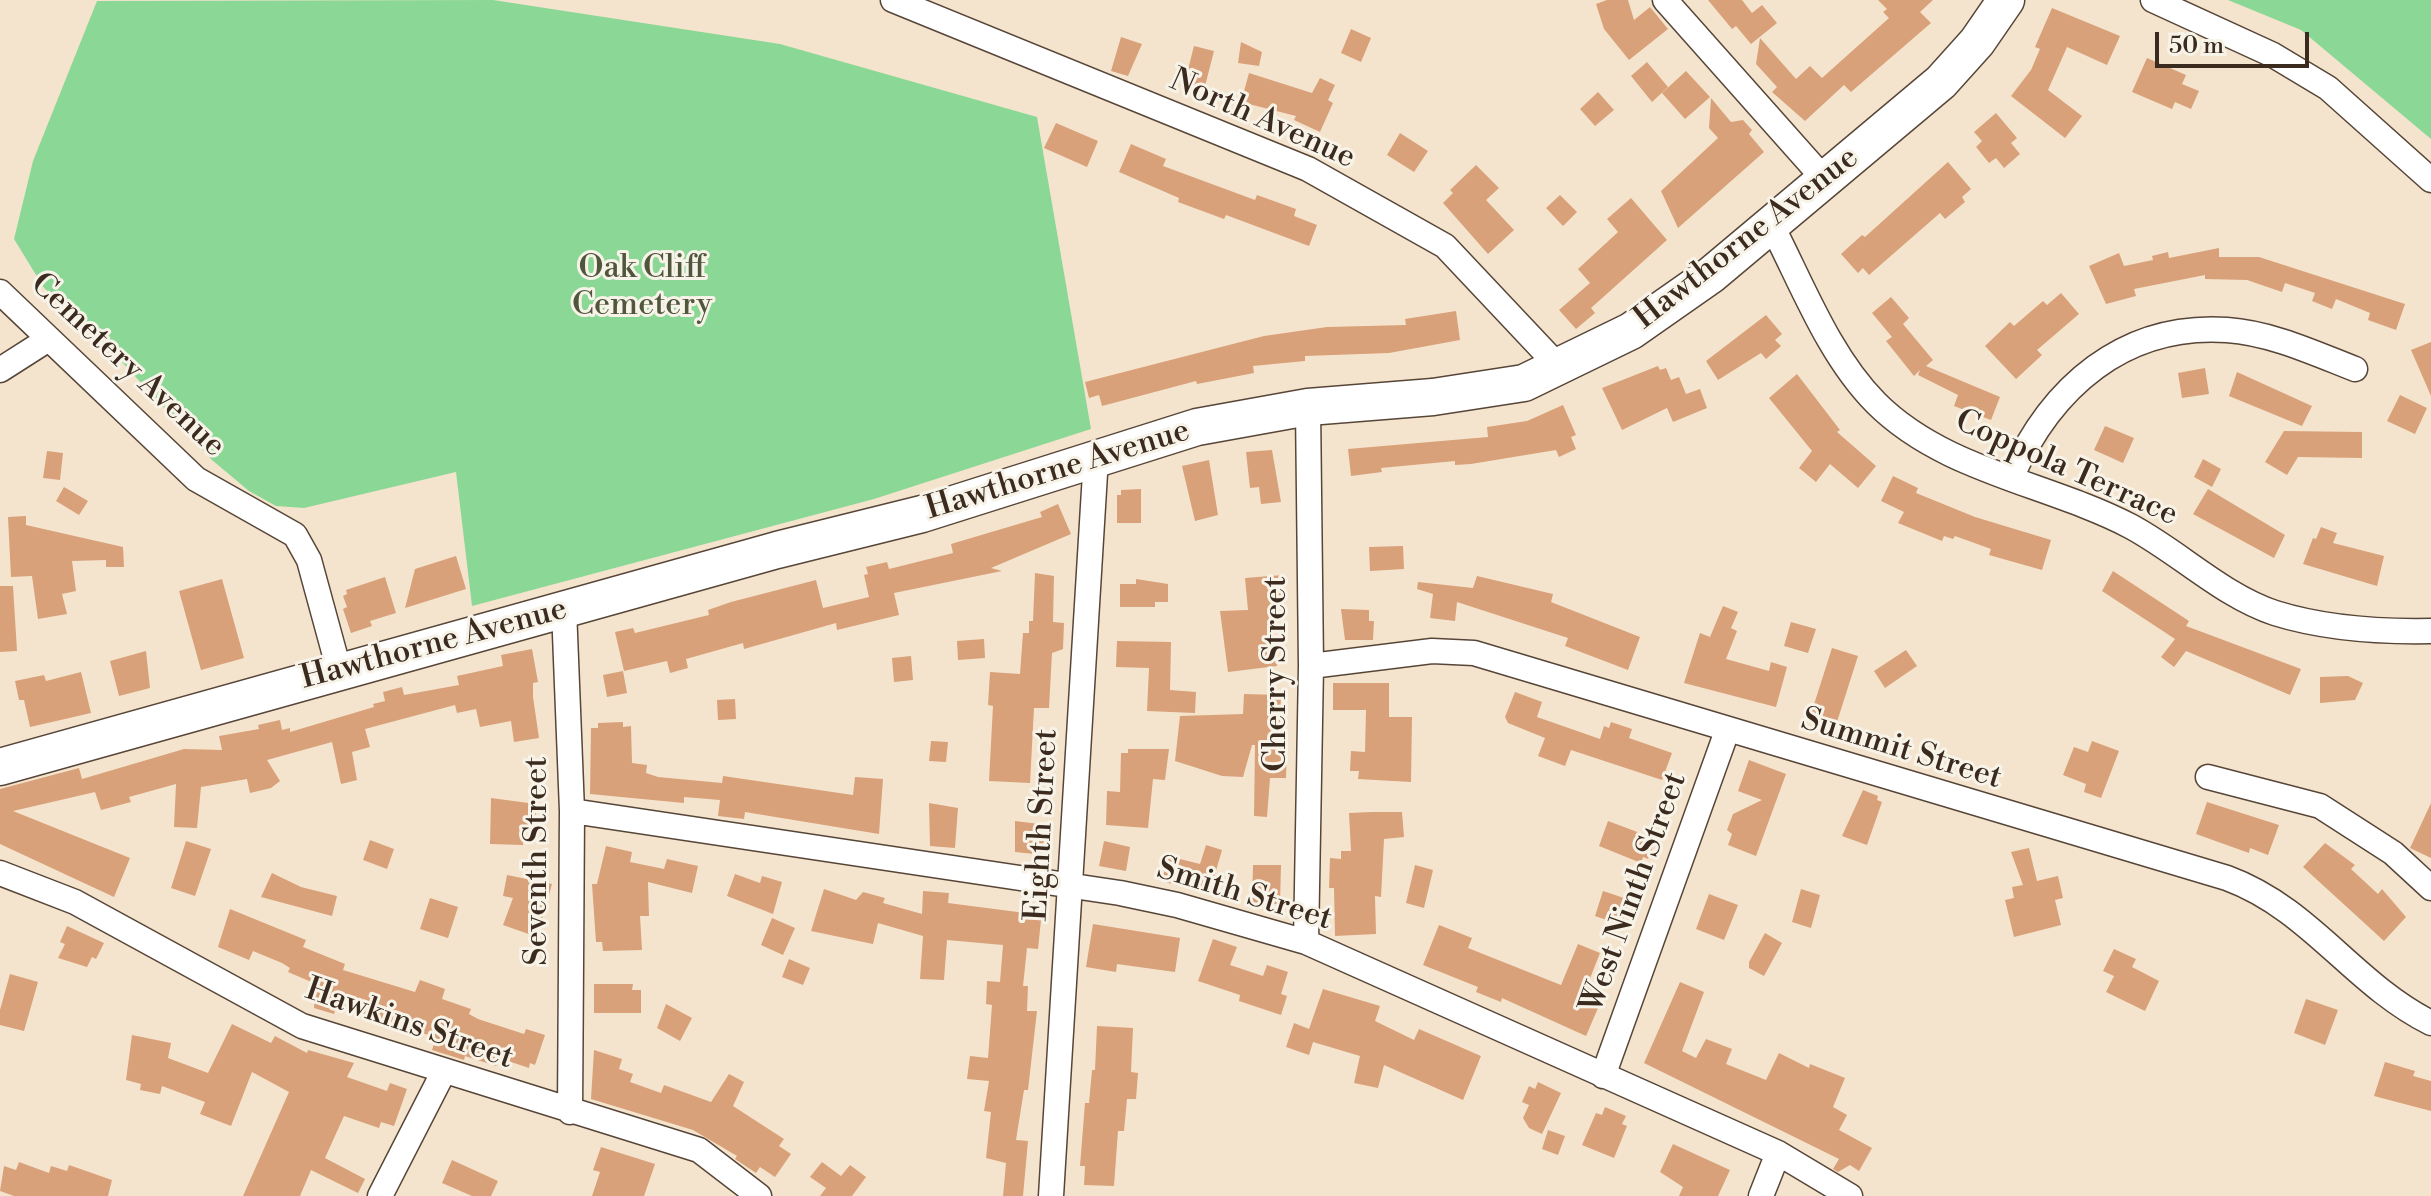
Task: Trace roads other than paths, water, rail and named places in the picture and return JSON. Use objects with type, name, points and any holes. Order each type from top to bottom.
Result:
[{"type":"street","name":"North Avenue","points":[[893,0],[1308,169],[1445,246],[1560,368]]},
{"type":"street","points":[[1665,0],[1825,180]]},
{"type":"street","name":"Hawthorne Avenue","points":[[0,767],[339,670],[922,514],[1197,427],[1308,407],[1505,388],[1560,368],[1658,313],[1772,226],[1941,82],[1977,42],[2006,0]]},
{"type":"street","points":[[2153,0],[2273,55],[2328,88],[2431,180]]},
{"type":"street","name":"Coppola Terrace","points":[[1772,226],[1840,355],[1875,402],[1931,444],[2011,478],[2076,500],[2127,524],[2166,545],[2237,594],[2272,612],[2376,632],[2431,631]]},
{"type":"street","name":"Cemetery Avenue","points":[[0,292],[196,479],[295,535],[309,560],[339,670]]},
{"type":"street","points":[[2011,478],[2040,425],[2079,379],[2109,356],[2144,337],[2181,330],[2228,330],[2278,340],[2355,369]]},
{"type":"street","points":[[0,370],[47,340]]},
{"type":"street","name":"Cherry Street","points":[[1306,942],[1311,666],[1308,407]]},
{"type":"street","name":"Eighth Street","points":[[1051,1196],[1096,457]]},
{"type":"street","name":"Seventh Street","points":[[564,609],[572,811],[570,1112]]},
{"type":"street","name":"Summit Street","points":[[1311,666],[1432,651],[1474,653],[2251,887],[2291,911],[2356,970],[2431,1023]]},
{"type":"street","name":"West Ninth Street","points":[[1603,1076],[1727,731]]},
{"type":"street","points":[[2208,777],[2320,806],[2393,853],[2431,888]]},
{"type":"street","name":"Smith Street","points":[[572,811],[1072,885],[1177,905],[1306,942],[1778,1153],[1850,1196]]},
{"type":"street","name":"Hawkins Street","points":[[0,873],[75,902],[302,1026],[443,1073],[699,1150],[759,1196]]},
{"type":"street","points":[[380,1196],[443,1073]]},
{"type":"street","points":[[1761,1196],[1778,1153]]},
{"type":"park label","name":"Oak Cliff Cemetery","points":[[642,288]]}]
